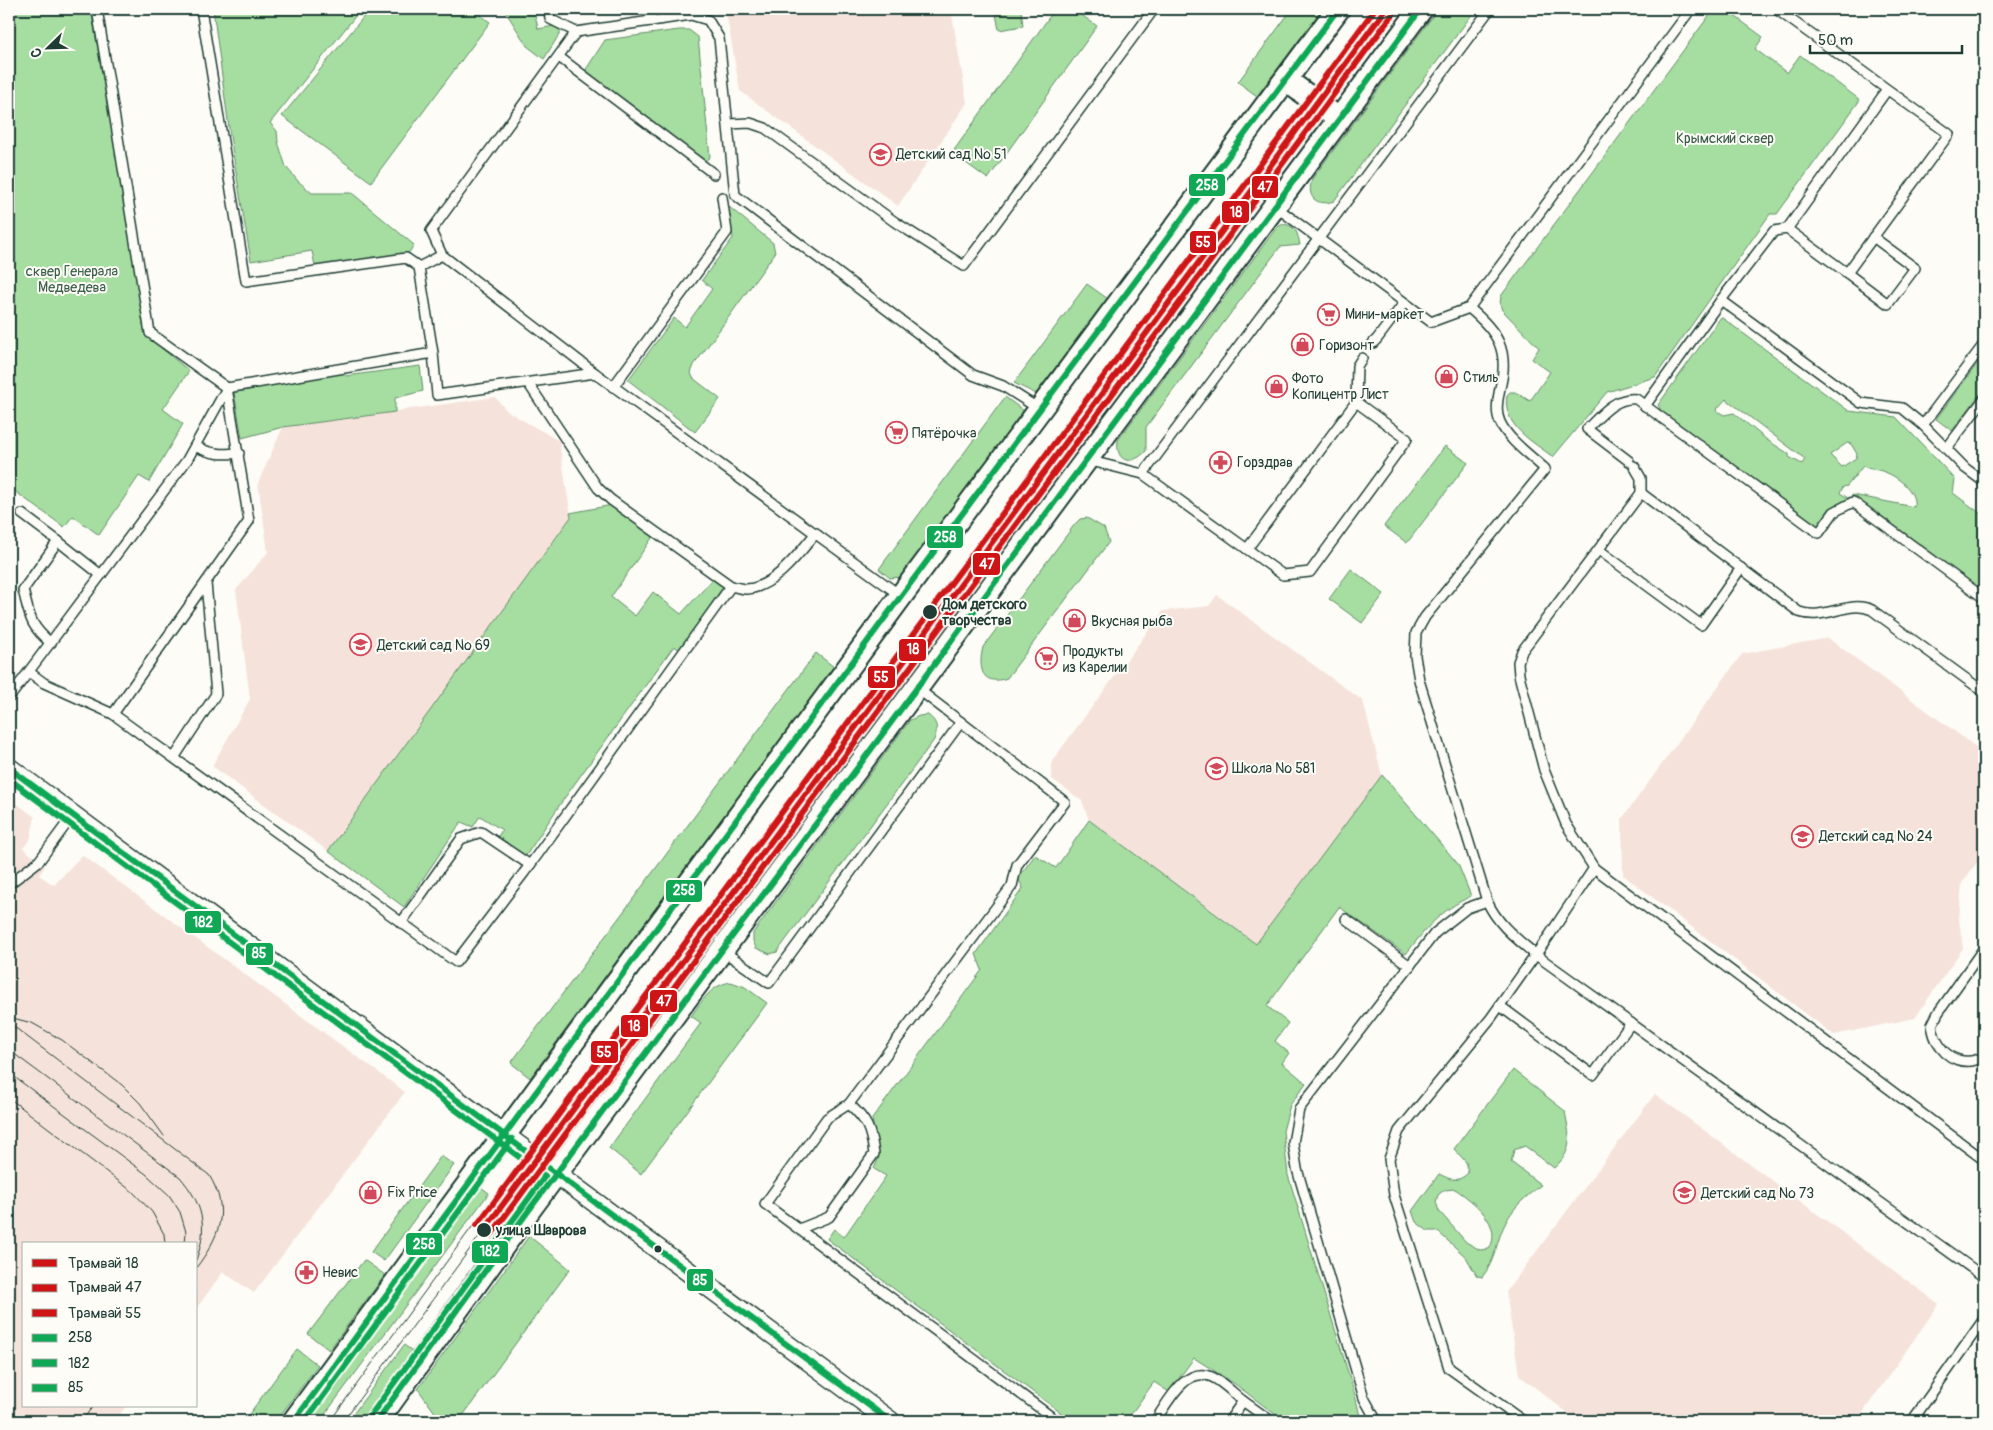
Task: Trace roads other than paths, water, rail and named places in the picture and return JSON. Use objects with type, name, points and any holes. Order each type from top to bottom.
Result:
[{"type":"street","points":[[294,1421],[901,596],[1338,9]]},
{"type":"street","points":[[377,1421],[722,950],[1422,9]]},
{"type":"street","points":[[1286,80],[1340,119]]},
{"type":"street","points":[[9,768],[890,1421]]},
{"type":"lane","points":[[97,9],[150,333],[228,388],[433,353]]},
{"type":"lane","points":[[201,9],[246,281],[406,258],[420,267],[433,353],[437,395],[595,373]]},
{"type":"lane","points":[[549,9],[550,19],[576,32],[691,15],[708,20],[719,38],[735,195],[973,375],[1003,386],[1040,410]]},
{"type":"lane","points":[[649,9],[651,21]]},
{"type":"lane","points":[[729,124],[750,123],[765,128],[895,222],[964,266],[1154,9]]},
{"type":"lane","points":[[1143,474],[1490,9]]},
{"type":"lane","points":[[1276,207],[1431,322],[1470,308],[1691,9]]},
{"type":"lane","points":[[1776,9],[1949,134],[1847,273]]},
{"type":"lane","points":[[576,32],[431,231],[442,255],[613,387],[816,532],[901,596]]},
{"type":"lane","points":[[559,57],[714,174]]},
{"type":"lane","points":[[1787,230],[1887,90]]},
{"type":"lane","points":[[613,387],[727,232],[722,197]]},
{"type":"lane","points":[[1646,406],[1721,300],[1774,231],[1787,230],[1888,304],[1915,268],[1873,237]]},
{"type":"lane","points":[[420,267],[442,255]]},
{"type":"lane","points":[[1721,300],[1861,402],[1902,408],[1923,425],[1965,468],[1984,482]]},
{"type":"lane","points":[[1372,343],[1404,303]]},
{"type":"lane","points":[[1470,308],[1496,334],[1502,351],[1503,377],[1496,404],[1499,421],[1508,434],[1545,469],[1425,617],[1416,633],[1415,656],[1419,680],[1486,901],[1494,916],[1506,930],[1536,955],[1984,1277]]},
{"type":"lane","points":[[1923,425],[1984,344]]},
{"type":"lane","points":[[1247,549],[1356,402],[1357,366],[1362,358]]},
{"type":"lane","points":[[528,383],[598,488],[611,500],[731,586],[746,589],[760,586],[789,566],[816,532]]},
{"type":"lane","points":[[9,698],[187,460],[228,388]]},
{"type":"lane","points":[[113,714],[250,521],[228,388]]},
{"type":"lane","points":[[1984,598],[1852,502],[1834,512],[1819,533],[1636,399],[1626,398],[1614,404],[1587,429],[1631,464],[1641,478],[1641,493],[1522,652],[1518,662],[1519,675],[1544,770],[1566,824],[1594,868],[1984,1160]]},
{"type":"lane","points":[[1947,448],[1984,399]]},
{"type":"lane","points":[[1087,460],[1143,474],[1283,576],[1310,572],[1407,439],[1356,402]]},
{"type":"lane","points":[[195,446],[208,453],[223,455],[239,453]]},
{"type":"lane","points":[[1641,493],[1799,612],[1810,616],[1863,606],[1872,610],[1984,692]]},
{"type":"lane","points":[[600,502],[611,500]]},
{"type":"lane","points":[[22,514],[102,575]]},
{"type":"lane","points":[[51,643],[38,632],[31,620],[23,590],[58,541]]},
{"type":"lane","points":[[1599,550],[1701,625],[1741,568]]},
{"type":"lane","points":[[174,758],[216,694],[206,583]]},
{"type":"lane","points":[[29,672],[44,683],[113,714],[456,962],[530,865],[731,586]]},
{"type":"lane","points":[[917,688],[1065,802],[1017,865],[1012,886],[849,1104],[827,1118],[765,1204],[1057,1421]]},
{"type":"lane","points":[[722,950],[769,983],[961,722]]},
{"type":"lane","points":[[9,884],[39,861],[72,815]]},
{"type":"lane","points":[[401,923],[462,839],[481,832],[530,865]]},
{"type":"lane","points":[[1523,1421],[1449,1368],[1394,1195],[1389,1159],[1399,1131],[1500,1006],[1594,868]]},
{"type":"lane","points":[[1375,1420],[1364,1398],[1297,1169],[1293,1143],[1299,1109],[1435,932],[1467,908],[1486,901]]},
{"type":"lane","points":[[1346,918],[1410,966]]},
{"type":"lane","points":[[1984,948],[1938,1013],[1932,1025],[1936,1041],[1946,1054],[1961,1061],[1975,1062],[1984,1056]]},
{"type":"lane","points":[[1500,1006],[1593,1076],[1631,1024]]},
{"type":"lane","points":[[799,1229],[829,1217],[874,1154],[872,1135],[863,1117],[849,1104]]},
{"type":"lane","points":[[1912,1421],[1984,1319]]},
{"type":"lane","points":[[1155,1421],[1180,1386],[1190,1378],[1200,1375],[1212,1377],[1271,1421]]},
{"type":"lane","points":[[1229,1421],[1243,1401]]},
{"type":"tram line","name":"55","points":[[477,1225],[1375,9]]},
{"type":"tram line","name":"18","points":[[484,1230],[1386,9]]},
{"type":"tram line","name":"47","points":[[491,1235],[1393,14]]},
{"type":"tram line","points":[[9,1017],[32,1023],[62,1040],[122,1085],[140,1103],[164,1136]]},
{"type":"tram line","points":[[9,1023],[209,1175],[216,1188],[221,1212],[216,1234],[198,1265]]},
{"type":"tram line","points":[[9,1050],[180,1177],[194,1196],[201,1215],[202,1236],[198,1254]]},
{"type":"tram line","points":[[9,1073],[146,1174],[169,1195],[180,1212],[186,1232],[185,1242]]},
{"type":"tram line","points":[[330,1421],[570,1093]]},
{"type":"tram line","points":[[9,1098],[133,1192],[152,1212],[164,1234],[165,1242]]},
{"type":"tram line","points":[[343,1421],[484,1230]]},
{"type":"tram line","points":[[82,1421],[92,1408]]},
{"type":"place","name":"Детский сад № 51","points":[[880,154]]},
{"type":"place","name":"Мини-маркет","points":[[1329,314]]},
{"type":"place","name":"Горизонт","points":[[1303,345]]},
{"type":"place","name":"Стиль","points":[[1447,377]]},
{"type":"place","name":"Фото Копицентр Лист","points":[[1276,386]]},
{"type":"place","name":"Пятёрочка","points":[[896,433]]},
{"type":"place","name":"Горздрав","points":[[1221,462]]},
{"type":"place","name":"Дом детского творчества","points":[[930,612]]},
{"type":"place","name":"Вкусная рыба","points":[[1075,621]]},
{"type":"place","name":"Детский сад № 69","points":[[361,645]]},
{"type":"place","name":"Продукты из Карелии","points":[[1047,659]]},
{"type":"place","name":"Школа № 581","points":[[1216,768]]},
{"type":"place","name":"Детский сад № 24","points":[[1803,836]]},
{"type":"place","name":"Fix Price","points":[[371,1192]]},
{"type":"place","name":"Детский сад № 73","points":[[1685,1193]]},
{"type":"place","name":"улица Шаврова","points":[[484,1230]]},
{"type":"place","name":"Невис","points":[[306,1272]]},
{"type":"park label","name":"Крымский сквер","points":[[1725,138]]},
{"type":"park label","name":"сквер Генерала Медведева","points":[[72,280]]}]
